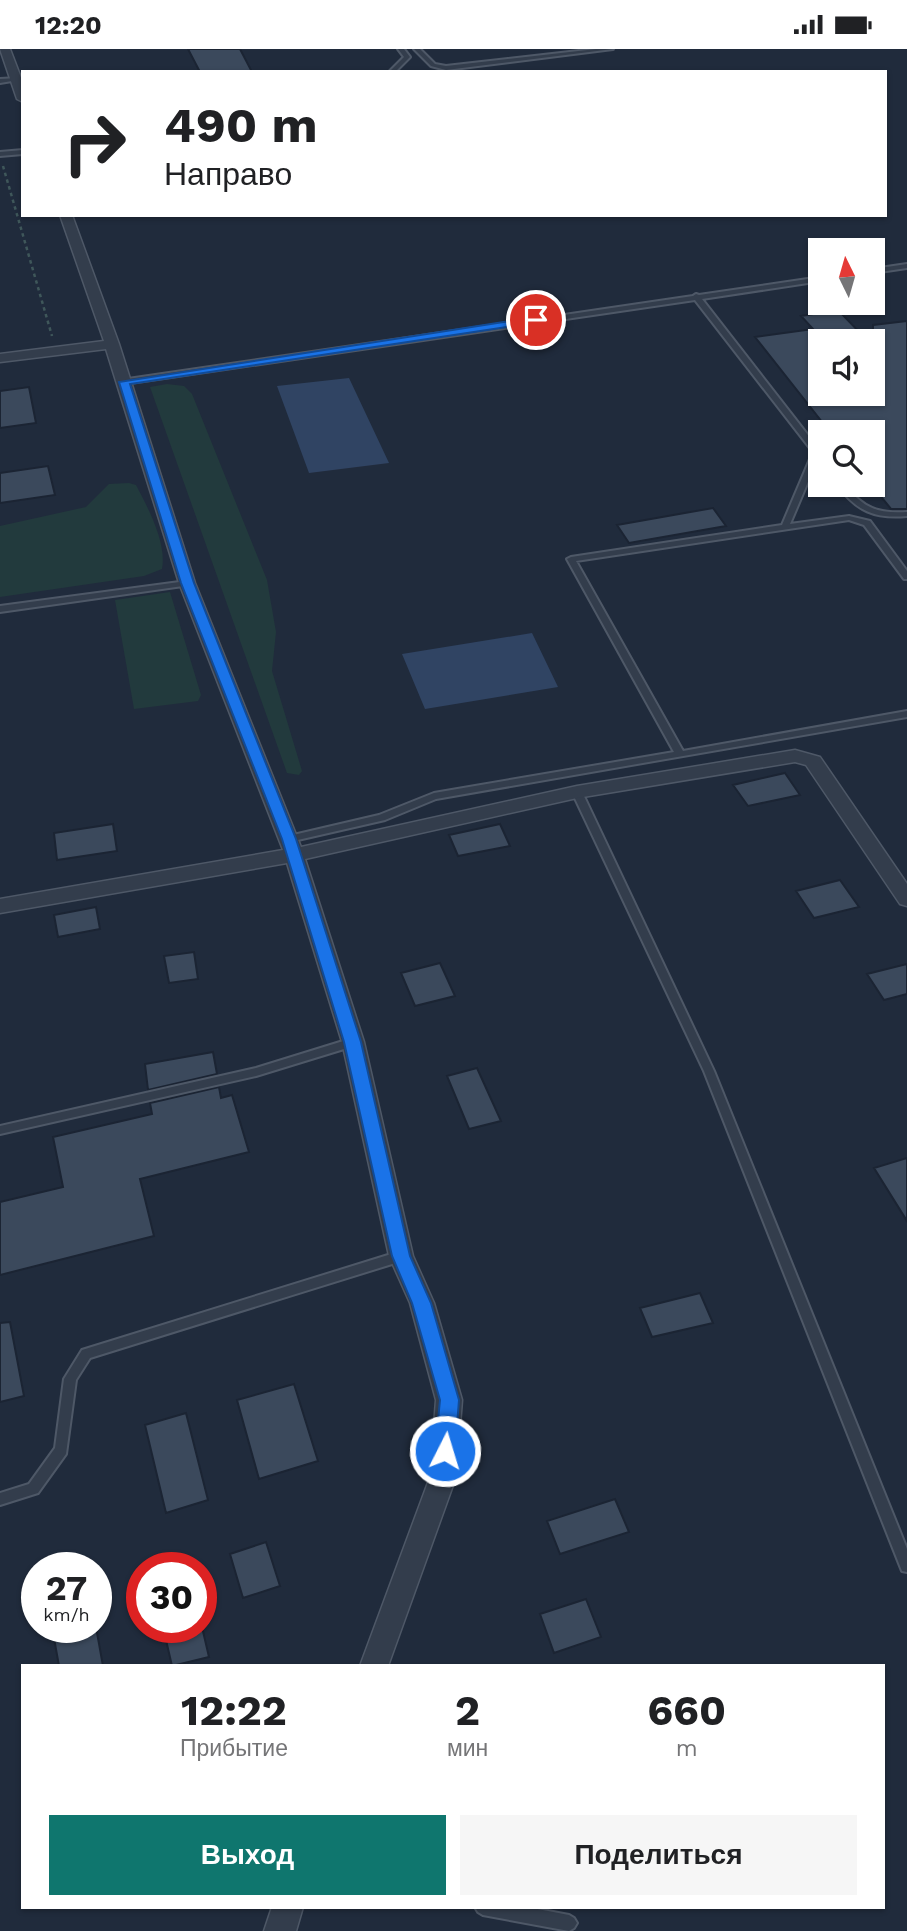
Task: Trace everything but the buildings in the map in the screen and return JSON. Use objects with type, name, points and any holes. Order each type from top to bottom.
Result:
[{"type":"street","points":[[5,49],[21,93]]},
{"type":"street","points":[[67,217],[112,344],[187,583],[291,847],[353,1042],[401,1256],[422,1303],[449,1400],[443,1477],[375,1664]]},
{"type":"street","points":[[0,358],[112,344]]},
{"type":"street","points":[[0,906],[577,792],[794,756],[813,761],[907,899]]},
{"type":"street","points":[[280,1931],[287,1909]]},
{"type":"lane","points":[[394,70],[407,57],[401,49]]},
{"type":"lane","points":[[417,49],[433,65],[446,68],[610,49]]},
{"type":"lane","points":[[0,81],[16,79]]},
{"type":"lane","points":[[0,155],[21,152]]},
{"type":"lane","points":[[886,269],[907,266]]},
{"type":"lane","points":[[124,382],[808,281]]},
{"type":"lane","points":[[696,296],[808,440]]},
{"type":"lane","points":[[785,527],[808,478]]},
{"type":"lane","points":[[849,497],[855,505],[889,516],[907,514]]},
{"type":"lane","points":[[680,754],[570,559],[849,518],[867,523],[907,577]]},
{"type":"lane","points":[[0,609],[187,583]]},
{"type":"lane","points":[[291,847],[382,818],[434,796],[907,714]]},
{"type":"lane","points":[[577,792],[709,1071],[907,1566]]},
{"type":"lane","points":[[0,1130],[256,1072],[353,1042]]},
{"type":"lane","points":[[0,1499],[33,1489],[61,1450],[70,1379],[86,1354],[401,1256]]},
{"type":"lane","points":[[495,1909],[569,1923]]},
{"type":"path","points":[[0,155],[52,336]]},
{"type":"green space","points":[[167,384],[184,386],[192,394],[267,580],[276,632],[272,671],[302,771],[299,775],[287,773],[150,387]]},
{"type":"green space","points":[[109,484],[136,485],[155,526],[162,548],[162,569],[144,576],[0,597],[0,526],[86,507]]},
{"type":"green space","points":[[170,592],[201,695],[198,701],[134,709],[115,600]]},
{"type":"water","points":[[349,378],[389,463],[309,473],[277,386]]},
{"type":"water","points":[[532,633],[558,687],[425,709],[402,654]]},
{"type":"route","points":[[445,1451],[449,1400],[422,1303],[401,1256],[353,1042],[289,839],[187,583],[124,382],[536,320]]}]
